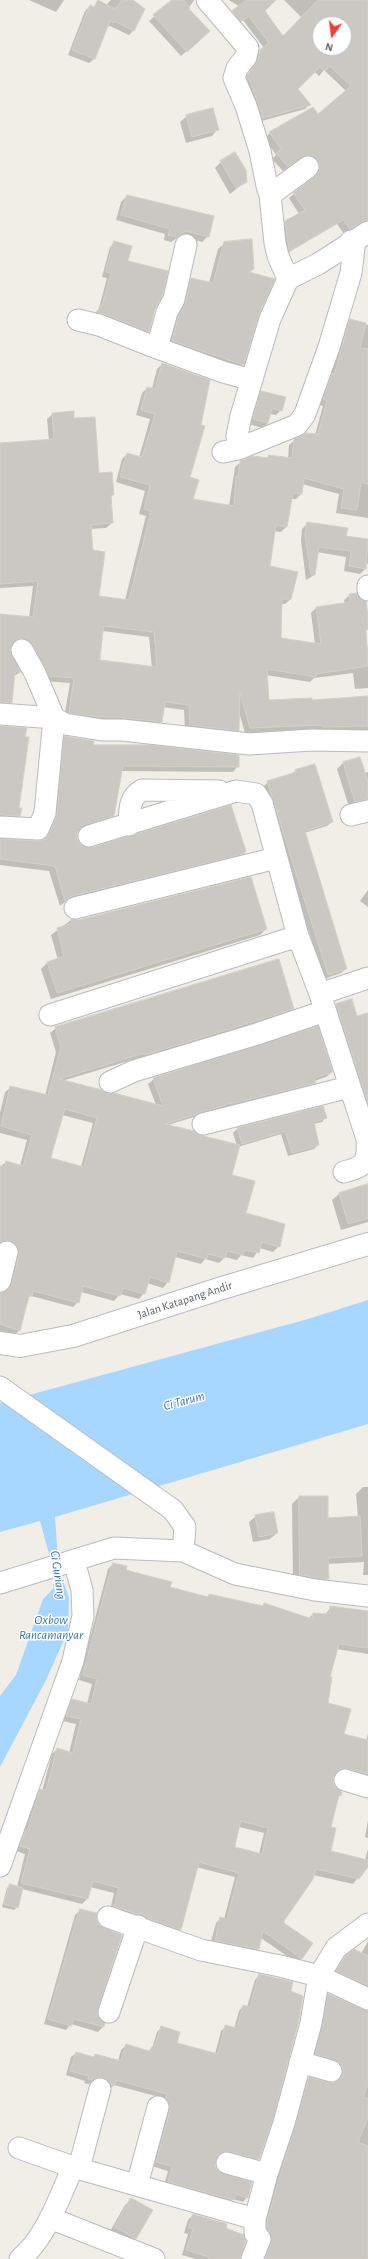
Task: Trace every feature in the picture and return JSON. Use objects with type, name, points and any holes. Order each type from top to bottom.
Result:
[{"type":"street","points":[[207,0],[248,48],[246,57],[237,68],[234,78],[246,106],[260,151],[270,194],[276,250],[288,279]]},
{"type":"street","points":[[270,194],[308,166]]},
{"type":"street","points":[[360,236],[354,248],[352,273],[329,347],[305,414],[297,425],[231,451],[237,436],[270,319],[288,279],[318,264],[360,236]]},
{"type":"street","points":[[157,348],[167,312],[174,299],[186,245]]},
{"type":"street","points":[[78,320],[99,325],[223,372],[252,380]]},
{"type":"street","points":[[0,827],[38,829],[45,813],[54,718],[35,673],[22,650]]},
{"type":"street","points":[[0,714],[54,718],[64,724],[102,730],[122,730],[249,744],[312,740],[368,740]]},
{"type":"street","points":[[129,825],[130,802],[135,794],[142,790],[236,791],[256,794],[262,803],[298,936],[323,1002],[366,1139],[368,1155],[359,1168],[344,1172]]},
{"type":"street","points":[[89,836],[236,791]]},
{"type":"street","points":[[76,908],[276,858]]},
{"type":"street","points":[[50,1015],[298,936]]},
{"type":"street","points":[[110,1082],[134,1072],[257,1034],[368,978]]},
{"type":"street","points":[[203,1124],[349,1087]]},
{"type":"street","name":"Jalan Katapang Andir","points":[[5,1349],[73,1336],[219,1289],[368,1244]]},
{"type":"street","points":[[0,1281],[7,1252]]},
{"type":"street","points":[[2,1388],[174,1510],[185,1527],[183,1551]]},
{"type":"street","points":[[0,1583],[63,1565],[114,1548],[183,1551],[235,1574],[315,1590],[368,1596]]},
{"type":"street","points":[[0,1866],[73,1661],[83,1616],[82,1590],[63,1565]]},
{"type":"street","points":[[344,1780],[368,1787]]},
{"type":"street","points":[[108,1917],[138,1926],[201,1950],[280,1966],[319,1976],[368,1999]]},
{"type":"street","points":[[252,2259],[260,2239],[255,2233],[255,2219],[267,2174],[284,2123],[311,2023],[319,1976],[336,1948],[368,1924]]},
{"type":"street","points":[[110,2012],[138,1926]]},
{"type":"street","points":[[300,2062],[331,2071]]},
{"type":"street","points":[[20,2259],[30,2251],[50,2218],[76,2167],[100,2089]]},
{"type":"street","points":[[137,2185],[158,2107]]},
{"type":"street","points":[[19,2148],[76,2167],[255,2219]]},
{"type":"street","points":[[227,2163],[267,2174]]},
{"type":"street","points":[[50,2218],[154,2259]]},
{"type":"water","points":[[368,1300],[368,1424],[55,1517],[58,1560],[61,1575],[69,1598],[68,1631],[45,1682],[0,1767],[0,1696],[16,1675],[43,1599],[53,1589],[55,1576],[40,1521],[0,1532],[0,1403],[308,1319]]},
{"type":"building","points":[[98,0],[115,9],[122,0],[133,0],[145,9],[134,31],[115,21],[114,23],[110,21],[95,59],[72,50],[90,5],[94,7]]},
{"type":"building","points":[[172,0],[184,0],[190,8],[189,9],[210,31],[187,52],[153,15]]},
{"type":"building","points":[[247,0],[276,0],[265,11],[283,36],[318,0],[368,0],[368,220],[350,229],[343,220],[289,251],[285,221],[305,210],[293,193],[315,176],[319,171],[320,165],[317,160],[307,155],[288,167],[276,153],[281,149],[269,132],[313,107],[318,114],[351,86],[330,66],[325,71],[320,67],[298,89],[311,105],[263,118],[251,83],[247,77],[258,60],[260,50],[269,43],[249,16],[241,21],[232,11]]},
{"type":"building","points":[[213,108],[219,130],[192,137],[186,115]]},
{"type":"building","points":[[235,152],[246,170],[247,182],[236,188],[220,161]]},
{"type":"building","points":[[127,195],[214,216],[209,237],[186,231],[177,237],[168,235],[170,229],[121,215]]},
{"type":"building","points":[[252,239],[254,269],[249,272],[275,279],[259,315],[244,365],[172,341],[178,317],[186,302],[191,278],[213,283],[224,242]]},
{"type":"building","points":[[114,241],[132,246],[128,261],[168,271],[163,295],[155,309],[149,332],[98,312],[100,305],[102,306],[111,273],[106,272]]},
{"type":"building","points":[[350,319],[366,323],[360,348],[368,349],[368,484],[361,482],[357,510],[341,508],[344,489],[304,478],[302,494],[293,493],[287,527],[276,525],[270,566],[298,572],[291,599],[282,599],[281,638],[321,644],[316,607],[350,602],[349,594],[357,593],[362,600],[366,601],[368,617],[368,629],[366,630],[368,666],[316,674],[316,677],[267,669],[269,700],[312,698],[312,700],[368,696],[368,726],[323,727],[322,725],[250,728],[240,693],[239,731],[190,725],[189,705],[165,702],[162,722],[69,713],[74,678],[49,676],[32,644],[22,638],[16,640],[10,650],[21,672],[15,672],[12,703],[0,702],[0,614],[33,617],[38,581],[0,584],[0,443],[54,439],[52,413],[74,411],[74,418],[95,417],[99,473],[112,472],[114,495],[111,495],[113,523],[91,525],[93,550],[105,552],[99,596],[129,600],[151,511],[144,509],[150,485],[120,477],[127,453],[142,457],[155,414],[141,410],[147,387],[155,389],[162,363],[210,380],[201,425],[205,426],[190,477],[199,480],[193,499],[234,506],[236,476],[238,476],[240,461],[252,456],[268,458],[268,455],[292,458],[294,439],[306,433],[318,434],[327,401],[323,399],[332,373],[334,374]],"holes":[[[104,626],[154,632],[157,667],[100,660]]]},
{"type":"building","points":[[261,391],[286,397],[282,411],[272,408],[268,423],[253,419]]},
{"type":"building","points":[[307,522],[348,528],[346,536],[368,539],[366,569],[349,566],[351,551],[319,547],[315,575],[311,575],[305,535]]},
{"type":"building","points":[[0,726],[27,728],[25,737],[29,737],[19,808],[22,808],[20,816],[0,815]]},
{"type":"building","points":[[64,736],[94,741],[93,745],[152,745],[239,755],[239,767],[123,766],[114,816],[81,828],[77,833],[77,839],[81,845],[93,847],[231,805],[246,851],[244,854],[72,896],[65,901],[55,866],[0,859],[0,839],[38,841],[45,839],[49,834],[57,814]]},
{"type":"building","points":[[360,757],[368,781],[368,799],[355,802],[343,762]]},
{"type":"building","points":[[315,764],[333,822],[305,831],[347,969],[328,975],[267,781]]},
{"type":"building","points":[[251,877],[267,929],[57,993],[47,962],[64,956],[57,928],[72,923],[71,919],[78,920]]},
{"type":"building","points":[[279,959],[294,1009],[145,1055],[145,1053],[59,1079],[102,1090],[108,1094],[114,1093],[163,1106],[153,1078],[318,1026],[333,1072],[314,1078],[316,1083],[229,1104],[165,1124],[194,1131],[199,1135],[240,1145],[232,1175],[255,1181],[246,1213],[285,1224],[280,1247],[262,1242],[259,1253],[244,1250],[243,1255],[227,1251],[225,1258],[208,1254],[207,1259],[177,1251],[169,1283],[150,1277],[145,1294],[123,1288],[120,1296],[83,1286],[79,1303],[33,1291],[32,1296],[29,1296],[20,1331],[0,1324],[0,1293],[8,1290],[12,1284],[19,1254],[15,1243],[9,1240],[0,1243],[0,1166],[5,1167],[6,1161],[23,1166],[32,1135],[1,1126],[10,1086],[48,1095],[61,1047],[55,1027]],"holes":[[[65,1109],[97,1118],[84,1167],[51,1158]]]},
{"type":"building","points":[[352,999],[357,1016],[368,1013],[368,1103],[336,1004]]},
{"type":"building","points":[[323,1106],[327,1118],[314,1122],[319,1145],[292,1153],[285,1131],[242,1144],[237,1128]]},
{"type":"building","points":[[368,1184],[368,1218],[348,1224],[339,1193]]},
{"type":"building","points":[[299,1496],[328,1496],[328,1518],[360,1516],[362,1556],[328,1558],[329,1579],[300,1575]]},
{"type":"building","points":[[274,1512],[278,1533],[259,1537],[255,1515]]},
{"type":"building","points":[[113,1563],[127,1566],[126,1570],[172,1582],[170,1587],[208,1597],[209,1594],[263,1606],[264,1603],[312,1619],[313,1613],[329,1614],[330,1606],[368,1611],[368,1648],[339,1644],[330,1677],[332,1677],[328,1703],[351,1709],[344,1734],[368,1740],[368,1774],[343,1768],[337,1771],[334,1776],[333,1782],[336,1788],[342,1792],[341,1796],[339,1795],[331,1827],[336,1828],[331,1851],[368,1860],[368,1867],[359,1879],[316,1869],[313,1879],[284,1921],[284,1923],[313,1943],[302,1959],[263,1931],[259,1949],[215,1941],[220,1917],[227,1919],[239,1873],[199,1862],[181,1930],[114,1906],[119,1888],[93,1881],[88,1899],[21,1883],[30,1849],[20,1846],[25,1831],[27,1831],[40,1789],[46,1790],[57,1748],[73,1753],[81,1719],[66,1716],[72,1699],[91,1704],[97,1679],[83,1675]],"holes":[[[241,1821],[268,1828],[262,1854],[235,1847]]]},
{"type":"building","points":[[10,1884],[23,1888],[18,1908],[4,1904]]},
{"type":"building","points":[[80,1909],[97,1913],[96,1920],[99,1925],[122,1935],[98,2009],[97,2015],[105,2023],[104,2027],[74,2019],[71,2026],[48,2019]]},
{"type":"building","points":[[354,1949],[368,1956],[368,1986],[336,1971],[345,1956]]},
{"type":"building","points":[[259,1974],[293,1982],[291,1991],[303,1996],[299,2020],[273,2120],[259,2159],[224,2151],[219,2154],[216,2159],[215,2166],[219,2172],[252,2182],[248,2198],[236,2194],[234,2200],[168,2182],[172,2166],[156,2162],[170,2110],[166,2098],[167,2094],[116,2080],[114,2086],[103,2078],[93,2080],[88,2079],[89,2076],[70,2071],[76,2052],[94,2057],[95,2054],[121,2061],[126,2044],[149,2051],[156,2042],[161,2026],[180,2032],[177,2043],[218,2054],[225,2025],[237,2028],[243,2005],[250,2007]]},
{"type":"building","points":[[328,1994],[368,2011],[368,2084],[363,2097],[368,2099],[368,2118],[358,2142],[368,2146],[368,2259],[265,2259],[272,2238],[267,2229],[267,2221],[309,2077],[333,2083],[339,2080],[343,2074],[343,2068],[339,2062],[315,2054]]},
{"type":"building","points":[[131,2198],[153,2210],[136,2239],[115,2227]]},
{"type":"building","points":[[193,2214],[227,2224],[226,2228],[244,2235],[246,2241],[240,2259],[208,2259],[209,2257],[186,2250],[193,2229],[189,2228]]},
{"type":"water label","name":"Ci Tarum","points":[[184,1401]]},
{"type":"water label","name":"Ci Guriang","points":[[58,1575]]},
{"type":"water label","name":"Oxbow Rancamanyar","points":[[51,1628]]}]
